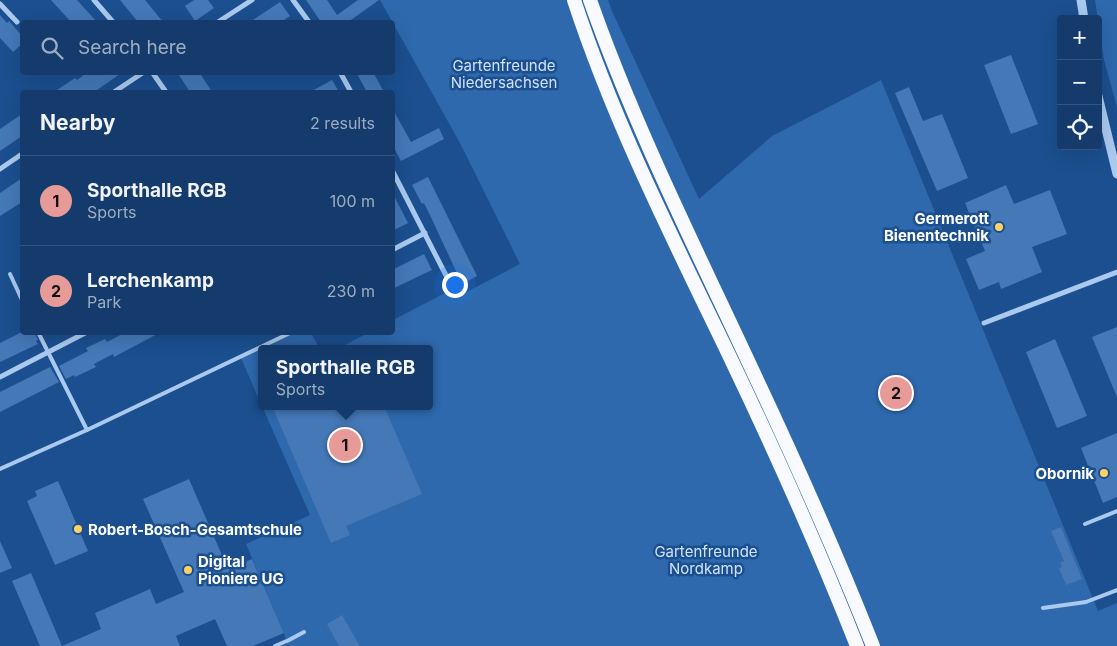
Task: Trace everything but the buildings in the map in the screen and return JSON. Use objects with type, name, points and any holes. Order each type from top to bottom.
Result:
[{"type":"highway","points":[[574,0],[616,109],[662,216],[812,535],[857,646]]},
{"type":"highway","points":[[590,0],[653,158],[803,478],[873,646]]},
{"type":"street","points":[[94,0],[111,20]]},
{"type":"street","points":[[221,20],[252,0]]},
{"type":"street","points":[[293,0],[308,20]]},
{"type":"street","points":[[1081,0],[1083,15]]},
{"type":"street","points":[[0,4],[17,22]]},
{"type":"street","points":[[117,90],[140,75]]},
{"type":"street","points":[[154,75],[165,90]]},
{"type":"street","points":[[342,75],[350,90]]},
{"type":"street","points":[[1100,105],[1117,174]]},
{"type":"street","points":[[0,169],[20,155]]},
{"type":"street","points":[[395,175],[452,288]]},
{"type":"street","points":[[395,249],[425,234]]},
{"type":"street","points":[[984,323],[1117,272]]},
{"type":"street","points":[[0,377],[81,335]]},
{"type":"lane","points":[[10,274],[20,296]]},
{"type":"lane","points":[[40,335],[87,430]]},
{"type":"lane","points":[[265,345],[286,335]]},
{"type":"lane","points":[[0,469],[87,430],[258,348]]},
{"type":"lane","points":[[1085,524],[1117,511]]},
{"type":"lane","points":[[1043,608],[1086,602],[1117,590]]},
{"type":"lane","points":[[275,646],[304,632]]},
{"type":"green space","points":[[380,0],[608,0],[699,199],[772,136],[881,80],[1098,611],[1117,603],[1117,646],[282,646],[287,644],[284,633],[246,544],[310,515],[264,410],[433,410],[433,345],[345,345],[364,335],[395,335],[395,319],[447,292],[457,297],[520,264],[460,143],[395,27],[395,20],[391,20]]},
{"type":"green space","points":[[1095,0],[1117,0],[1117,107],[1104,60],[1102,15],[1097,15]]},
{"type":"green space","points":[[290,335],[312,335],[318,345],[269,345]]},
{"type":"green space","points":[[258,350],[258,397],[241,358]]},
{"type":"place","name":"Germerott Bienentechnik","points":[[999,227]]},
{"type":"place","name":"Lerchenkamp","points":[[896,393]]},
{"type":"place","name":"Sporthalle RGB","points":[[345,445]]},
{"type":"place","name":"Obornik","points":[[1104,473]]},
{"type":"place","name":"Robert-Bosch-Gesamtschule","points":[[78,529]]},
{"type":"place","name":"Digital Pioniere UG","points":[[188,570]]},
{"type":"park label","name":"Gartenfreunde Niedersachsen","points":[[504,74]]},
{"type":"park label","name":"Gartenfreunde Nordkamp","points":[[706,560]]}]
